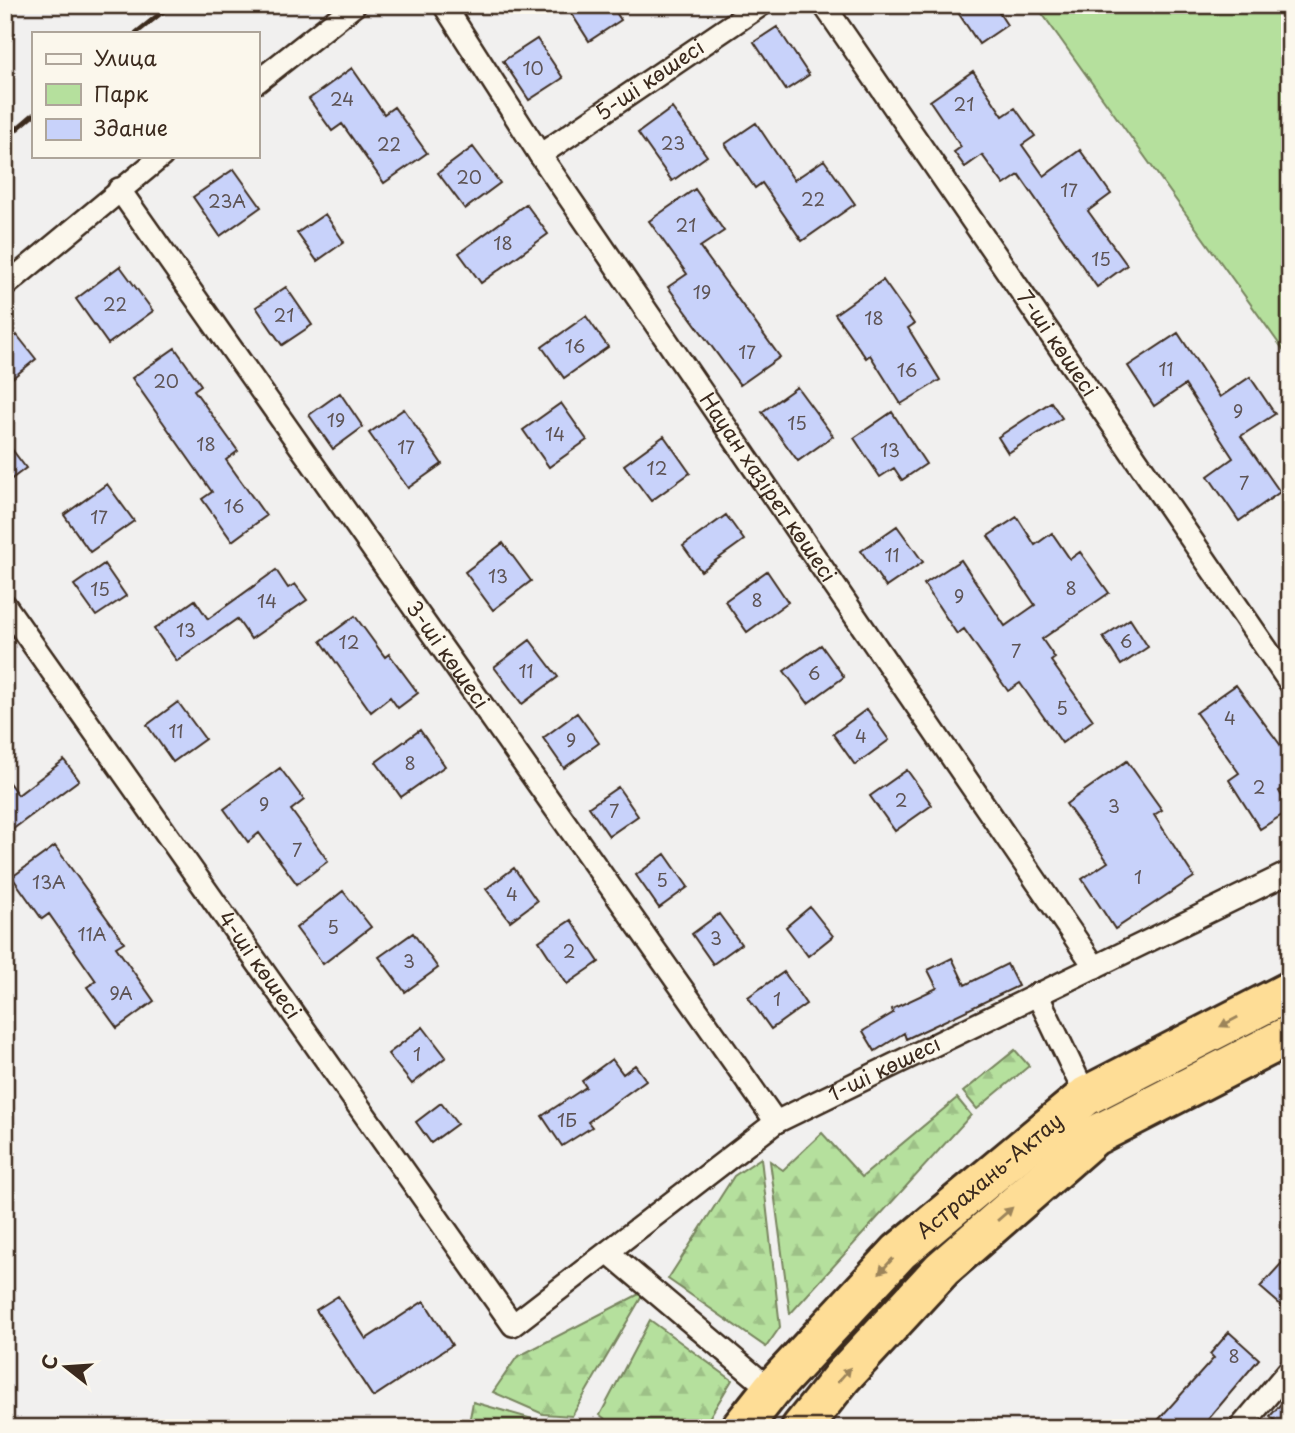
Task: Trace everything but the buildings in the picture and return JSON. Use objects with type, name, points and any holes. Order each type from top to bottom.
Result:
[{"type":"highway","name":"Астрахань-Актау","points":[[741,1428],[771,1390],[899,1252],[1086,1096],[1290,991]]},
{"type":"highway","points":[[801,1428],[842,1377],[942,1269],[1094,1136],[1290,1035]]},
{"type":"street","points":[[259,80],[355,5]]},
{"type":"street","name":"Науан хазірет көшесі","points":[[444,5],[540,155],[1095,967]]},
{"type":"street","name":"5-шi көшесі","points":[[540,155],[761,5]]},
{"type":"street","name":"7-шi көшесі","points":[[824,5],[1290,683]]},
{"type":"street","points":[[5,286],[159,158]]},
{"type":"street","name":"3-шi көшесі","points":[[119,189],[775,1122]]},
{"type":"street","name":"4-шi көшесі","points":[[5,605],[513,1325]]},
{"type":"street","name":"1-шi көшесі","points":[[513,1325],[775,1122],[1290,872]]},
{"type":"street","points":[[1037,994],[1086,1096]]},
{"type":"street","points":[[609,1253],[771,1390]]},
{"type":"street","points":[[1240,1428],[1290,1369]]},
{"type":"green space","points":[[1036,5],[1290,5],[1290,359]]},
{"type":"green space","points":[[1015,1050],[1029,1066],[977,1109],[963,1092]]},
{"type":"green space","points":[[957,1098],[971,1115],[790,1314],[770,1161],[783,1170],[822,1133],[862,1177]]},
{"type":"green space","points":[[761,1158],[780,1327],[766,1347],[668,1279],[734,1176]]},
{"type":"green space","points":[[645,1291],[572,1416],[543,1414],[493,1392],[517,1357]]},
{"type":"green space","points":[[650,1320],[732,1380],[703,1428],[617,1428],[600,1415]]},
{"type":"green space","points":[[473,1402],[564,1428],[468,1428]]},
{"type":"railway","points":[[137,32],[171,5]]},
{"type":"railway","points":[[5,139],[32,116]]}]
